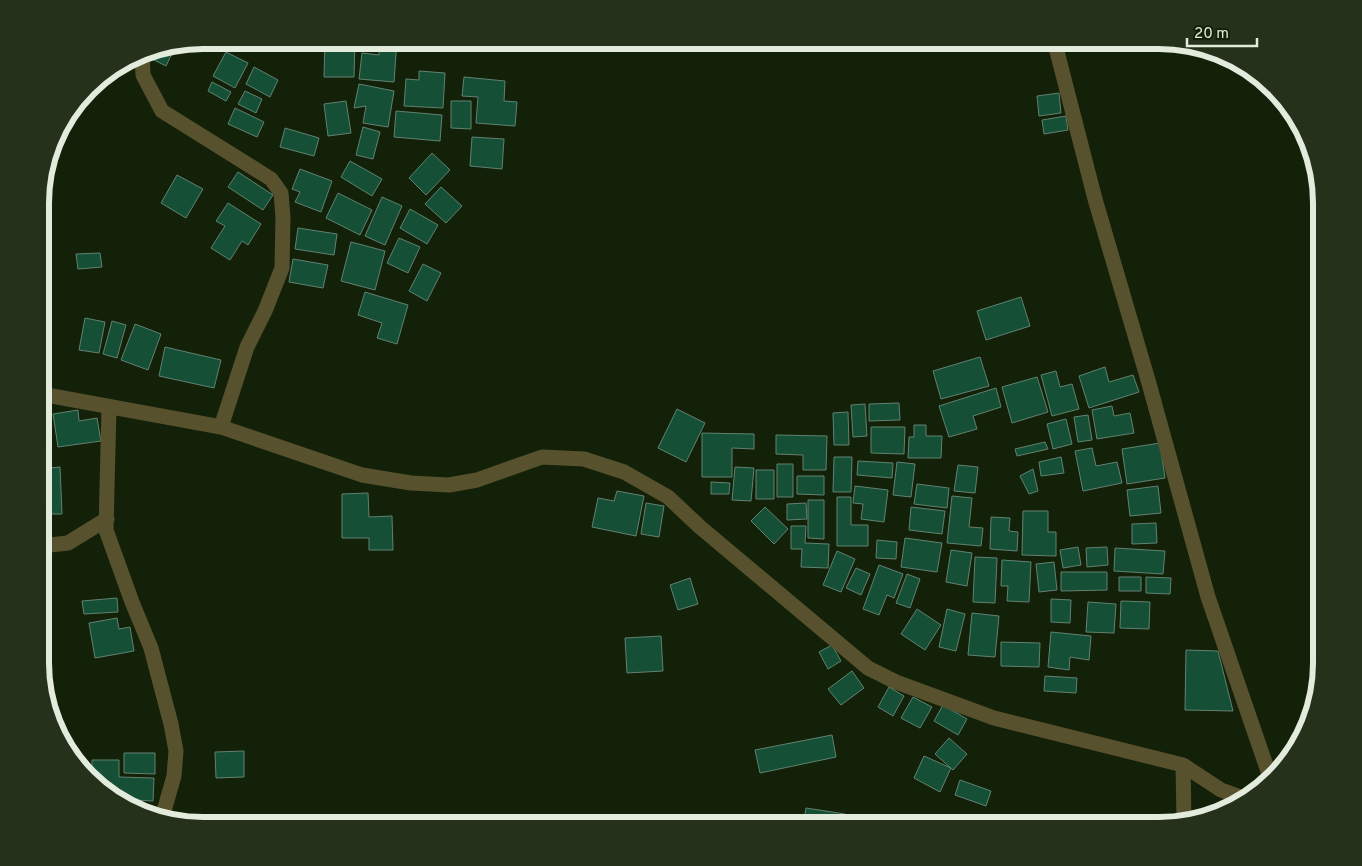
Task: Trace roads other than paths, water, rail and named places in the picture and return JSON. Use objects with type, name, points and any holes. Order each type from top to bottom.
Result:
[{"type":"street","points":[[1056,49],[1095,199],[1148,380],[1208,597],[1268,772]]},
{"type":"street","points":[[142,61],[143,75],[162,111],[271,179],[282,193],[282,268],[265,311],[247,347],[221,427]]},
{"type":"street","points":[[49,395],[221,427],[362,475],[411,483],[450,485],[477,480],[542,457],[584,459],[624,472],[668,496],[700,527],[868,668],[896,682],[994,718],[1183,765],[1221,790],[1238,796]]},
{"type":"street","points":[[108,406],[106,530],[151,648],[171,724],[176,751],[174,776],[164,812]]},
{"type":"street","points":[[49,545],[68,543],[106,519]]},
{"type":"street","points":[[1183,765],[1184,815]]}]
